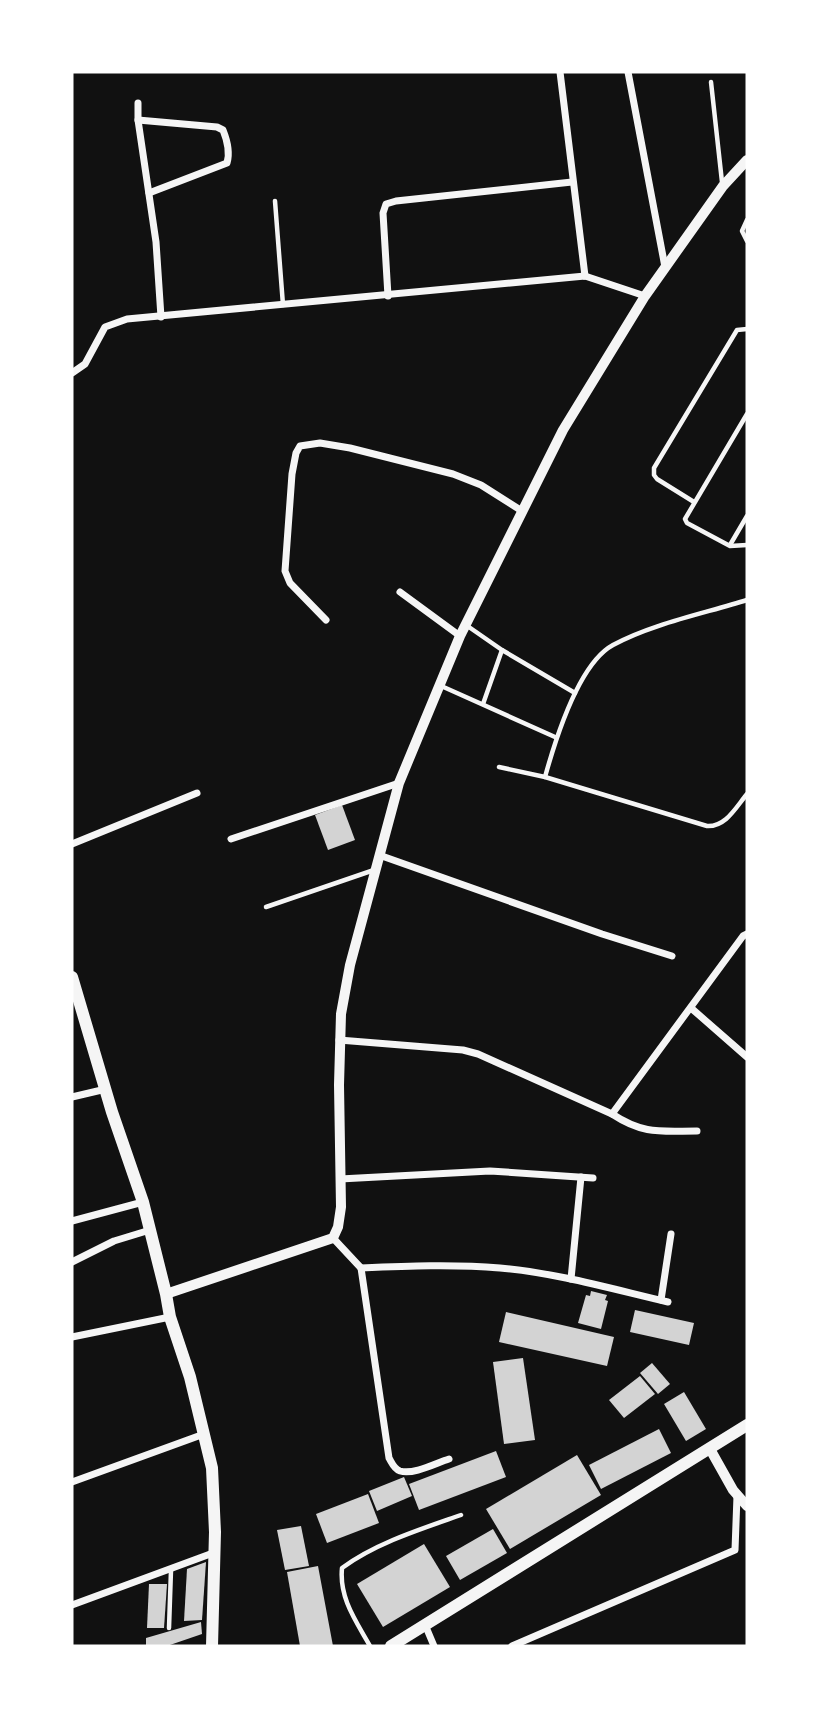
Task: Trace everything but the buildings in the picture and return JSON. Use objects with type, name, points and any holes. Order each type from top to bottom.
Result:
[{"type":"main road","points":[[72,977],[143,1202],[212,1468],[215,1532],[212,1646]]},
{"type":"main road","points":[[391,1646],[426,1627],[747,1425]]},
{"type":"street","points":[[560,72],[584,276]]},
{"type":"street","points":[[628,72],[665,268]]},
{"type":"street","points":[[138,103],[138,120],[156,242],[161,317]]},
{"type":"street","points":[[138,120],[217,127],[223,130],[225,136],[227,163],[149,193]]},
{"type":"street","points":[[72,1337],[168,1306],[333,1238],[338,1227],[341,1206],[339,1040],[350,965],[399,783],[460,636],[563,430],[645,296],[723,186],[747,160]]},
{"type":"street","points":[[388,296],[383,213],[386,204],[572,182]]},
{"type":"street","points":[[72,373],[85,364],[105,327],[127,319],[584,276],[645,296]]},
{"type":"street","points":[[326,620],[290,583],[285,571],[292,474],[300,446],[320,443],[350,448],[453,474],[481,485],[522,511]]},
{"type":"street","points":[[400,592],[460,636]]},
{"type":"street","points":[[231,839],[399,783]]},
{"type":"street","points":[[72,844],[197,793]]},
{"type":"street","points":[[379,855],[672,956]]},
{"type":"street","points":[[612,1114],[747,934]]},
{"type":"street","points":[[691,1008],[747,1057]]},
{"type":"street","points":[[339,1040],[463,1050],[478,1054],[612,1114],[631,1126],[655,1131],[697,1131]]},
{"type":"street","points":[[72,1097],[106,1089]]},
{"type":"street","points":[[340,1179],[490,1171],[593,1178]]},
{"type":"street","points":[[571,1279],[582,1177]]},
{"type":"street","points":[[72,1221],[143,1202]]},
{"type":"street","points":[[72,1262],[114,1241],[150,1230]]},
{"type":"street","points":[[361,1268],[425,1264],[501,1268],[571,1279],[664,1301],[671,1234]]},
{"type":"street","points":[[333,1238],[361,1268],[389,1458],[394,1467],[401,1471],[416,1470],[449,1459]]},
{"type":"street","points":[[72,1482],[204,1434]]},
{"type":"street","points":[[710,1449],[735,1493],[747,1506]]},
{"type":"street","points":[[512,1646],[735,1550],[735,1493]]},
{"type":"street","points":[[72,1605],[213,1553]]},
{"type":"street","points":[[426,1627],[434,1646]]},
{"type":"lane","points":[[711,82],[723,186]]},
{"type":"lane","points":[[275,201],[283,305]]},
{"type":"lane","points":[[747,220],[742,231],[747,241]]},
{"type":"lane","points":[[694,502],[657,479],[654,468],[737,330],[747,329]]},
{"type":"lane","points":[[747,414],[685,516],[687,523],[730,546],[747,545]]},
{"type":"lane","points":[[730,546],[747,516]]},
{"type":"lane","points":[[545,777],[555,737],[575,692],[597,659],[612,646],[658,627],[747,600]]},
{"type":"lane","points":[[466,624],[502,650],[575,692]]},
{"type":"lane","points":[[483,704],[502,650]]},
{"type":"lane","points":[[438,684],[555,737]]},
{"type":"lane","points":[[499,767],[545,777],[707,826],[717,827],[724,822],[747,793]]},
{"type":"lane","points":[[266,907],[375,870]]},
{"type":"lane","points":[[370,1646],[347,1604],[341,1583],[342,1568],[355,1558],[407,1534],[461,1515]]},
{"type":"lane","points":[[169,1628],[171,1569]]}]
